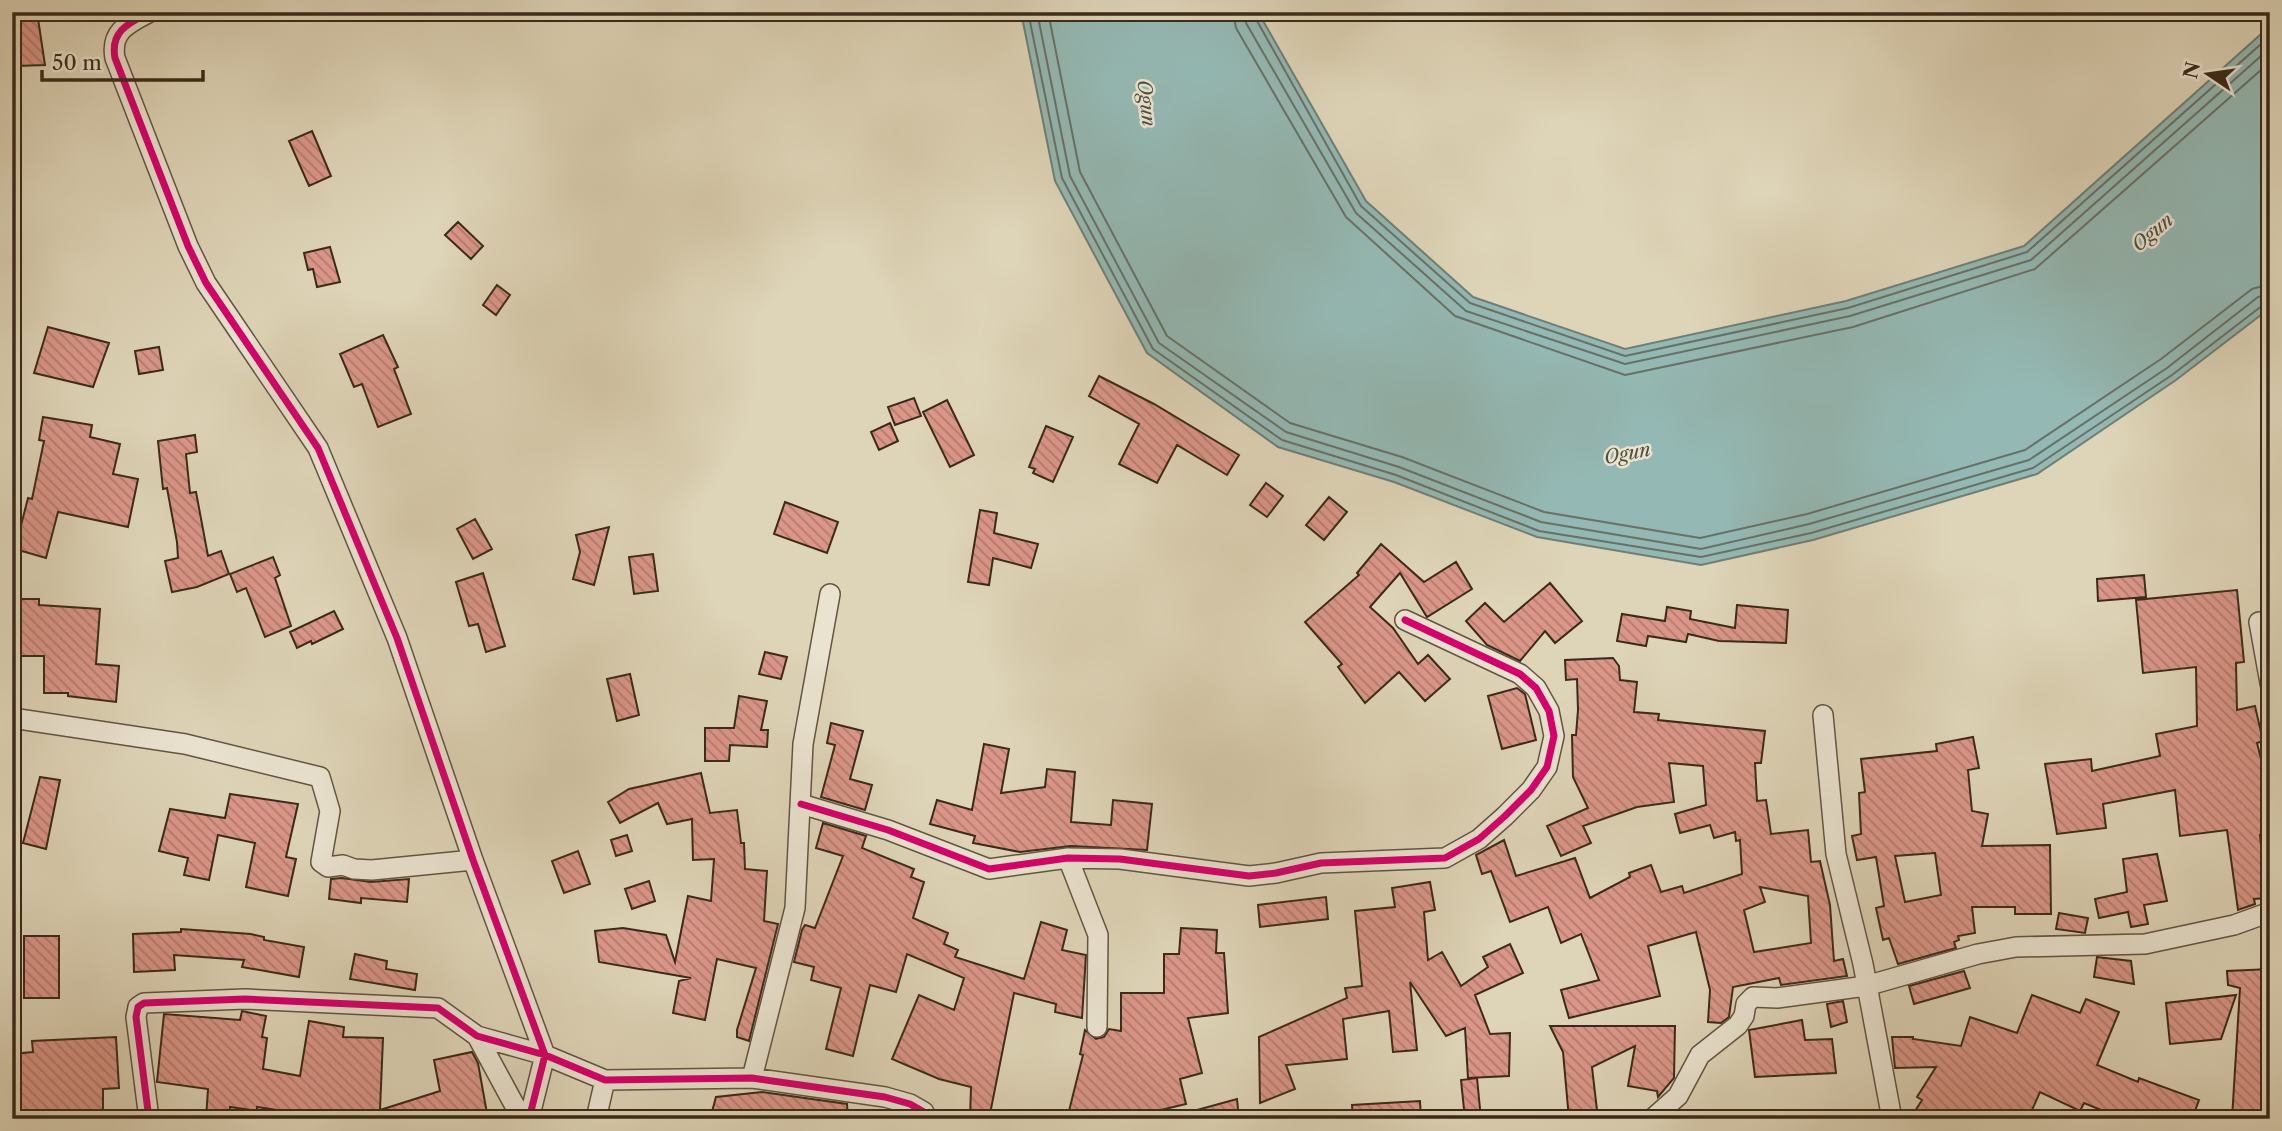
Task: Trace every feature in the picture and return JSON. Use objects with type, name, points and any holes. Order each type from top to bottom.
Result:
[{"type":"street","points":[[150,12],[118,32],[114,41],[115,58],[188,246],[206,283],[326,463],[397,638],[473,860],[545,1055],[529,1119]]},
{"type":"street","points":[[752,1078],[792,931],[803,744],[830,594]]},
{"type":"street","points":[[801,804],[888,830],[989,869],[1068,858],[1133,860],[1249,876],[1321,863],[1445,858],[1479,839],[1531,790],[1547,767],[1554,736],[1549,711],[1536,688],[1520,674],[1405,620]]},
{"type":"street","points":[[2259,622],[2270,684]]},
{"type":"street","points":[[1823,715],[1836,854],[1892,1119]]},
{"type":"street","points":[[12,718],[185,744],[320,777],[330,811],[321,862],[328,867],[344,865],[354,869],[372,870],[473,860]]},
{"type":"street","points":[[1068,858],[1098,935],[1097,1027]]},
{"type":"street","points":[[1653,1119],[1678,1096],[1700,1055],[1738,1026],[1744,1016],[1746,1004],[1753,997],[1777,998],[1866,986],[1978,954],[2016,947],[2145,944],[2234,925],[2270,912]]},
{"type":"street","points":[[149,1119],[136,1017],[138,1007],[145,1003],[245,999],[438,1009],[477,1037],[545,1055],[605,1080],[752,1078],[885,1097],[910,1104],[924,1112],[926,1119]]},
{"type":"street","points":[[477,1037],[522,1119]]},
{"type":"street","points":[[596,1119],[605,1080]]},
{"type":"water","name":"Ogun","points":[[1021,12],[1258,12],[1366,201],[1473,297],[1625,349],[1846,301],[2024,246],[2270,26],[2270,308],[2176,380],[2037,474],[1813,540],[1701,565],[1537,537],[1394,482],[1278,447],[1147,353],[1055,181]]},
{"type":"building","points":[[12,12],[37,12],[45,65],[17,66]]},
{"type":"building","points":[[312,131],[331,176],[309,186],[289,141]]},
{"type":"building","points":[[458,222],[483,246],[471,259],[445,235]]},
{"type":"building","points":[[330,247],[340,282],[317,287],[313,269],[308,270],[304,253]]},
{"type":"building","points":[[497,285],[510,295],[496,315],[483,305]]},
{"type":"building","points":[[48,327],[109,343],[93,387],[34,373]]},
{"type":"building","points":[[383,335],[398,367],[394,369],[411,414],[378,427],[362,384],[354,387],[340,354]]},
{"type":"building","points":[[159,347],[163,370],[139,374],[135,351]]},
{"type":"building","points":[[1099,376],[1154,404],[1239,455],[1227,475],[1177,445],[1157,483],[1119,464],[1139,424],[1089,396]]},
{"type":"building","points":[[914,398],[921,416],[895,425],[888,407]]},
{"type":"building","points":[[947,400],[974,455],[950,467],[923,412]]},
{"type":"building","points":[[43,417],[92,425],[90,437],[120,444],[113,474],[138,479],[128,527],[58,512],[46,558],[15,549],[28,498],[32,499],[44,441],[39,440]]},
{"type":"building","points":[[890,423],[898,441],[879,450],[871,432]]},
{"type":"building","points":[[1046,426],[1073,437],[1053,482],[1033,473],[1035,469],[1029,467]]},
{"type":"building","points":[[195,435],[197,452],[186,454],[190,493],[196,492],[208,556],[221,551],[229,574],[197,587],[172,592],[165,561],[178,558],[177,542],[167,488],[163,489],[158,441]]},
{"type":"building","points":[[1266,483],[1283,496],[1267,517],[1250,505]]},
{"type":"building","points":[[1329,497],[1347,512],[1324,540],[1306,525]]},
{"type":"building","points":[[785,502],[838,522],[827,553],[774,534]]},
{"type":"building","points":[[980,510],[997,513],[994,533],[1038,544],[1031,568],[993,558],[989,585],[968,582]]},
{"type":"building","points":[[475,519],[492,549],[473,559],[457,529]]},
{"type":"building","points":[[609,527],[594,585],[573,579],[580,552],[576,535]]},
{"type":"building","points":[[1381,544],[1424,582],[1456,562],[1472,589],[1427,617],[1400,573],[1370,607],[1393,628],[1418,664],[1428,655],[1450,679],[1425,701],[1399,672],[1365,703],[1338,667],[1342,664],[1305,622],[1359,575],[1357,573]]},
{"type":"building","points":[[653,554],[658,591],[634,594],[629,557]]},
{"type":"building","points":[[273,557],[280,575],[275,578],[291,626],[265,637],[246,588],[237,592],[230,574]]},
{"type":"building","points":[[483,573],[505,646],[486,652],[478,624],[469,626],[456,582]]},
{"type":"building","points":[[2144,575],[2146,597],[2098,601],[2097,579]]},
{"type":"building","points":[[1550,583],[1582,621],[1555,643],[1545,631],[1520,661],[1487,645],[1466,621],[1485,603],[1504,622]]},
{"type":"building","points":[[2237,590],[2244,662],[2236,663],[2237,710],[2255,706],[2263,741],[2257,743],[2270,794],[2270,834],[2260,835],[2266,898],[2254,899],[2255,904],[2238,910],[2227,830],[2180,836],[2175,790],[2103,804],[2106,828],[2057,834],[2045,764],[2091,759],[2092,771],[2160,756],[2156,734],[2197,726],[2196,667],[2143,673],[2136,600]]},
{"type":"building","points":[[12,599],[39,599],[39,605],[100,609],[96,664],[119,666],[116,702],[68,696],[68,693],[44,693],[44,656],[12,656]]},
{"type":"building","points":[[1737,605],[1788,610],[1786,643],[1719,641],[1688,634],[1686,642],[1648,636],[1646,646],[1617,641],[1622,614],[1665,621],[1667,607],[1691,611],[1690,619],[1735,628]]},
{"type":"building","points":[[334,611],[343,629],[297,648],[290,632]]},
{"type":"building","points":[[765,652],[787,657],[781,679],[759,674]]},
{"type":"building","points":[[1613,658],[1619,666],[1620,680],[1637,682],[1634,712],[1659,714],[1658,720],[1765,731],[1761,763],[1755,763],[1757,801],[1766,800],[1771,834],[1808,830],[1811,862],[1820,861],[1830,905],[1834,961],[1843,959],[1847,976],[1781,985],[1779,978],[1733,987],[1729,1017],[1721,1023],[1708,1022],[1710,990],[1696,932],[1648,946],[1660,996],[1569,1018],[1561,990],[1599,980],[1581,934],[1561,943],[1548,907],[1510,922],[1491,871],[1482,874],[1476,855],[1504,840],[1516,876],[1575,858],[1590,898],[1630,877],[1629,873],[1651,865],[1661,892],[1682,886],[1684,893],[1742,874],[1740,840],[1736,841],[1735,832],[1714,838],[1710,825],[1680,833],[1675,814],[1706,805],[1703,766],[1669,763],[1674,802],[1637,807],[1583,826],[1591,843],[1561,856],[1547,826],[1588,808],[1573,777],[1572,735],[1576,735],[1577,679],[1566,680],[1565,660]],"holes":[[[1760,887],[1808,896],[1811,943],[1754,952],[1744,910],[1765,902]]]},
{"type":"building","points":[[630,674],[639,715],[617,721],[607,679]]},
{"type":"building","points":[[1517,688],[1525,694],[1536,740],[1502,749],[1488,696]]},
{"type":"building","points":[[739,696],[767,701],[761,730],[768,730],[767,747],[730,745],[729,761],[705,761],[705,728],[734,728]]},
{"type":"building","points":[[831,723],[863,731],[850,779],[872,785],[865,810],[821,797],[835,745],[827,743]]},
{"type":"building","points":[[1973,737],[1979,768],[1968,770],[1972,811],[1988,814],[1982,846],[2050,845],[2051,914],[2015,914],[2015,907],[1972,907],[1975,933],[1958,936],[1959,940],[1954,942],[1956,948],[1898,964],[1889,938],[1883,940],[1876,908],[1884,906],[1876,857],[1857,860],[1852,836],[1861,834],[1859,793],[1865,792],[1861,759],[1937,751],[1936,744]],"holes":[[[1935,853],[1941,895],[1905,902],[1895,856]]]},
{"type":"building","points":[[984,744],[1009,749],[1001,793],[1045,787],[1047,769],[1075,772],[1071,822],[1111,825],[1113,800],[1152,804],[1147,850],[1071,846],[1020,852],[973,843],[975,836],[930,824],[937,800],[972,810]]},
{"type":"building","points":[[701,773],[710,813],[737,810],[741,843],[744,843],[745,869],[767,871],[764,921],[778,924],[749,1041],[737,1037],[737,1030],[756,968],[717,959],[705,1020],[673,1013],[679,981],[691,978],[599,962],[595,931],[623,928],[666,935],[675,962],[688,896],[711,901],[714,859],[693,860],[692,819],[667,824],[658,803],[620,823],[608,802],[629,789]]},
{"type":"building","points":[[40,777],[60,780],[46,849],[23,843]]},
{"type":"building","points":[[230,794],[298,804],[286,857],[296,859],[288,896],[246,887],[255,843],[218,835],[209,880],[184,875],[188,858],[159,851],[170,809],[225,818]]},
{"type":"building","points":[[823,823],[866,836],[862,848],[914,869],[911,877],[924,882],[913,918],[948,933],[944,944],[958,950],[955,957],[1024,979],[1041,922],[1067,930],[1062,950],[1086,955],[1082,1018],[1055,1012],[1056,1004],[1014,993],[989,1119],[970,1119],[971,1087],[939,1079],[892,1059],[919,995],[954,1010],[964,978],[907,954],[896,992],[870,985],[853,1056],[826,1049],[841,988],[811,980],[814,967],[794,962],[802,930],[805,925],[815,928],[843,856],[816,848]]},
{"type":"building","points":[[627,835],[632,851],[616,856],[611,840]]},
{"type":"building","points":[[578,851],[590,884],[564,893],[552,861]]},
{"type":"building","points":[[2157,854],[2167,901],[2144,905],[2148,924],[2131,927],[2128,912],[2099,918],[2095,899],[2127,892],[2123,859]]},
{"type":"building","points":[[331,879],[371,882],[409,879],[407,902],[361,898],[361,903],[329,899]]},
{"type":"building","points":[[649,881],[655,901],[632,909],[625,889]]},
{"type":"building","points":[[1430,882],[1435,910],[1424,912],[1428,960],[1442,952],[1461,986],[1488,967],[1483,957],[1510,944],[1523,973],[1475,995],[1490,1034],[1510,1033],[1509,1076],[1468,1078],[1465,1028],[1446,1036],[1410,982],[1417,1050],[1393,1052],[1389,1011],[1343,1019],[1347,1059],[1286,1065],[1295,1089],[1260,1103],[1259,1037],[1347,998],[1345,988],[1362,986],[1355,911],[1395,907],[1392,888]]},
{"type":"building","points":[[1326,897],[1328,919],[1260,927],[1258,905]]},
{"type":"building","points":[[2059,913],[2088,918],[2085,933],[2056,929]]},
{"type":"building","points":[[1181,928],[1217,930],[1216,953],[1224,953],[1228,1013],[1188,1018],[1202,1073],[1180,1079],[1186,1104],[1123,1119],[1067,1119],[1083,1055],[1080,1054],[1085,1030],[1096,1039],[1104,1037],[1109,1029],[1121,1031],[1121,993],[1164,993],[1164,954],[1179,954]]},
{"type":"building","points":[[181,929],[251,934],[264,937],[264,940],[304,947],[299,977],[242,967],[244,960],[174,955],[175,970],[134,972],[133,934],[181,932]]},
{"type":"building","points":[[24,936],[59,936],[59,998],[24,998]]},
{"type":"building","points":[[355,954],[387,961],[386,969],[417,974],[415,990],[350,979]]},
{"type":"building","points":[[2097,957],[2131,961],[2134,984],[2094,977]]},
{"type":"building","points":[[2270,969],[2270,1119],[2232,1119],[2240,988],[2228,985],[2227,971]]},
{"type":"building","points":[[1964,971],[1970,988],[1914,1004],[1909,986]]},
{"type":"building","points":[[2032,995],[2080,1013],[2086,999],[2119,1012],[2097,1065],[2138,1082],[2139,1078],[2199,1100],[2192,1119],[2123,1119],[2084,1103],[2080,1111],[2040,1092],[2028,1119],[1910,1119],[1922,1100],[1917,1097],[1936,1067],[1895,1068],[1892,1037],[1913,1037],[1961,1046],[1970,1017],[2017,1033]]},
{"type":"building","points":[[2236,995],[2221,1039],[2170,1044],[2166,1003]]},
{"type":"building","points":[[1843,1001],[1847,1022],[1831,1027],[1827,1004]]},
{"type":"building","points":[[242,1011],[266,1016],[262,1037],[267,1038],[263,1069],[300,1076],[309,1021],[344,1027],[343,1037],[383,1038],[380,1110],[440,1091],[434,1060],[472,1052],[478,1063],[488,1119],[431,1119],[430,1114],[414,1119],[334,1119],[257,1107],[257,1111],[230,1107],[229,1119],[206,1119],[208,1089],[157,1082],[164,1014],[240,1020]]},
{"type":"building","points":[[1802,1020],[1805,1040],[1832,1039],[1836,1073],[1755,1077],[1749,1030]]},
{"type":"building","points":[[1550,1026],[1675,1026],[1674,1078],[1658,1097],[1657,1091],[1628,1086],[1635,1046],[1592,1067],[1598,1119],[1569,1119],[1563,1052]]},
{"type":"building","points":[[116,1037],[119,1088],[103,1089],[103,1119],[12,1119],[12,1054],[33,1052],[32,1041]]},
{"type":"building","points":[[1477,1078],[1481,1119],[1465,1119],[1461,1080]]},
{"type":"building","points":[[762,1092],[847,1104],[848,1119],[710,1119],[716,1097]]},
{"type":"building","points":[[1237,1099],[1239,1119],[1187,1119],[1186,1113]]},
{"type":"building","points":[[1420,1101],[1421,1119],[1353,1119],[1352,1105]]},
{"type":"cycle path","points":[[150,12],[128,24],[118,34],[115,41],[115,58],[188,246],[206,283],[318,448],[397,638],[473,860],[545,1055],[529,1119]]},
{"type":"cycle path","points":[[801,804],[888,830],[989,869],[1068,858],[1120,859],[1249,876],[1321,863],[1445,858],[1479,839],[1531,790],[1547,767],[1554,736],[1549,711],[1536,688],[1520,674],[1405,620]]},
{"type":"cycle path","points":[[149,1119],[136,1017],[138,1007],[144,1003],[245,999],[438,1008],[477,1036],[545,1055],[605,1080],[752,1078],[885,1097],[910,1104],[924,1112],[926,1119]]}]
